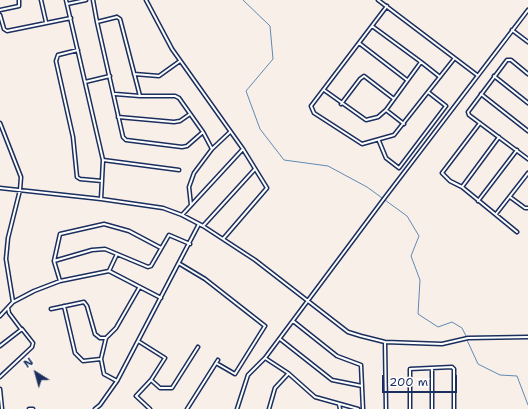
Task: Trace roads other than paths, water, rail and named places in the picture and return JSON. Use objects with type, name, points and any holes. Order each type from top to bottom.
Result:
[{"type":"street","points":[[0,10],[19,6],[19,0]]},
{"type":"street","points":[[41,0],[46,23]]},
{"type":"street","points":[[66,0],[103,160],[101,199]]},
{"type":"street","points":[[67,4],[86,0]]},
{"type":"street","points":[[93,0],[115,94],[123,137],[126,140],[184,147],[203,132]]},
{"type":"street","points":[[146,0],[172,49],[243,149],[267,188],[266,191],[223,239]]},
{"type":"street","points":[[378,0],[477,75]]},
{"type":"street","points":[[387,6],[311,106],[314,113],[359,142],[366,144],[378,141],[396,134],[454,59]]},
{"type":"street","points":[[237,409],[248,375],[265,358],[280,339],[477,75],[528,11]]},
{"type":"street","points":[[0,15],[4,29],[7,31],[71,18]]},
{"type":"street","points":[[97,22],[117,17],[120,19],[140,96]]},
{"type":"street","points":[[372,26],[440,77]]},
{"type":"street","points":[[512,30],[528,42]]},
{"type":"street","points":[[359,43],[407,80]]},
{"type":"street","points":[[78,50],[58,55],[56,60],[73,137],[78,177],[80,179],[102,181]]},
{"type":"street","points":[[528,74],[507,60],[480,94],[468,112],[480,123],[528,159]]},
{"type":"street","points":[[134,74],[158,76],[180,61]]},
{"type":"street","points":[[324,90],[366,120],[378,117],[386,110],[421,62]]},
{"type":"street","points":[[85,82],[110,76]]},
{"type":"street","points":[[342,104],[360,79],[364,76],[394,99]]},
{"type":"street","points":[[494,76],[528,102]]},
{"type":"street","points":[[399,168],[446,106],[428,92]]},
{"type":"street","points":[[115,94],[175,96],[203,132],[212,149]]},
{"type":"street","points":[[480,94],[528,131]]},
{"type":"street","points":[[386,110],[404,124]]},
{"type":"street","points":[[118,116],[178,122],[190,114]]},
{"type":"street","points":[[0,122],[21,177],[20,190],[8,238],[6,259],[13,302]]},
{"type":"street","points":[[480,123],[442,173],[450,181],[462,187],[517,232]]},
{"type":"street","points":[[191,205],[189,187],[194,173],[212,149],[230,132]]},
{"type":"street","points":[[462,187],[499,137]]},
{"type":"street","points":[[378,141],[386,158],[404,172]]},
{"type":"street","points":[[182,215],[243,149]]},
{"type":"street","points":[[478,201],[517,150]]},
{"type":"street","points":[[103,160],[179,170]]},
{"type":"street","points":[[203,226],[255,169]]},
{"type":"street","points":[[495,215],[528,173]]},
{"type":"street","points":[[0,188],[101,199],[163,208],[182,215],[200,224],[255,260],[348,332],[385,342],[442,344],[468,338],[528,337]]},
{"type":"street","points":[[510,197],[525,208],[528,208]]},
{"type":"street","points":[[60,281],[54,261],[60,234],[104,224],[129,231],[161,248]]},
{"type":"street","points":[[95,409],[100,405],[117,381],[200,224]]},
{"type":"street","points":[[54,261],[92,250],[104,249],[148,267],[151,266],[169,235],[190,244]]},
{"type":"street","points":[[109,271],[117,254]]},
{"type":"street","points":[[180,264],[205,279],[266,326],[235,374],[216,363]]},
{"type":"street","points":[[0,316],[13,302],[38,289],[60,281],[109,271],[139,288],[161,298]]},
{"type":"street","points":[[117,381],[104,374],[101,359],[106,338],[116,328],[139,288]]},
{"type":"street","points":[[51,310],[84,302],[88,306],[95,334],[100,338],[106,338]]},
{"type":"street","points":[[64,306],[75,353],[84,361],[101,359]]},
{"type":"street","points":[[0,377],[33,345],[9,313],[8,308]]},
{"type":"street","points":[[292,321],[337,356],[360,363],[363,409]]},
{"type":"street","points":[[0,346],[21,330]]},
{"type":"street","points":[[280,339],[332,380],[362,386]]},
{"type":"street","points":[[138,341],[166,358],[151,380],[136,396],[150,409]]},
{"type":"street","points":[[385,342],[386,409]]},
{"type":"street","points":[[151,380],[160,388],[172,388],[198,347]]},
{"type":"street","points":[[265,358],[288,373],[315,397],[358,409]]},
{"type":"street","points":[[186,409],[218,360]]},
{"type":"street","points":[[410,409],[410,369],[453,367],[454,409]]},
{"type":"street","points":[[432,368],[432,409]]},
{"type":"street","points":[[269,409],[275,388],[288,373]]},
{"type":"street","points":[[0,389],[2,409]]},
{"type":"street","points":[[339,404],[340,409]]},
{"type":"waterway","points":[[243,0],[270,26],[273,59],[246,91],[260,129],[284,160],[328,166],[367,187],[407,216],[419,236],[411,256],[420,280],[418,314],[438,327],[452,322],[462,328],[466,336]]},
{"type":"waterway","points":[[467,340],[478,364],[500,375],[517,376],[528,405]]}]
